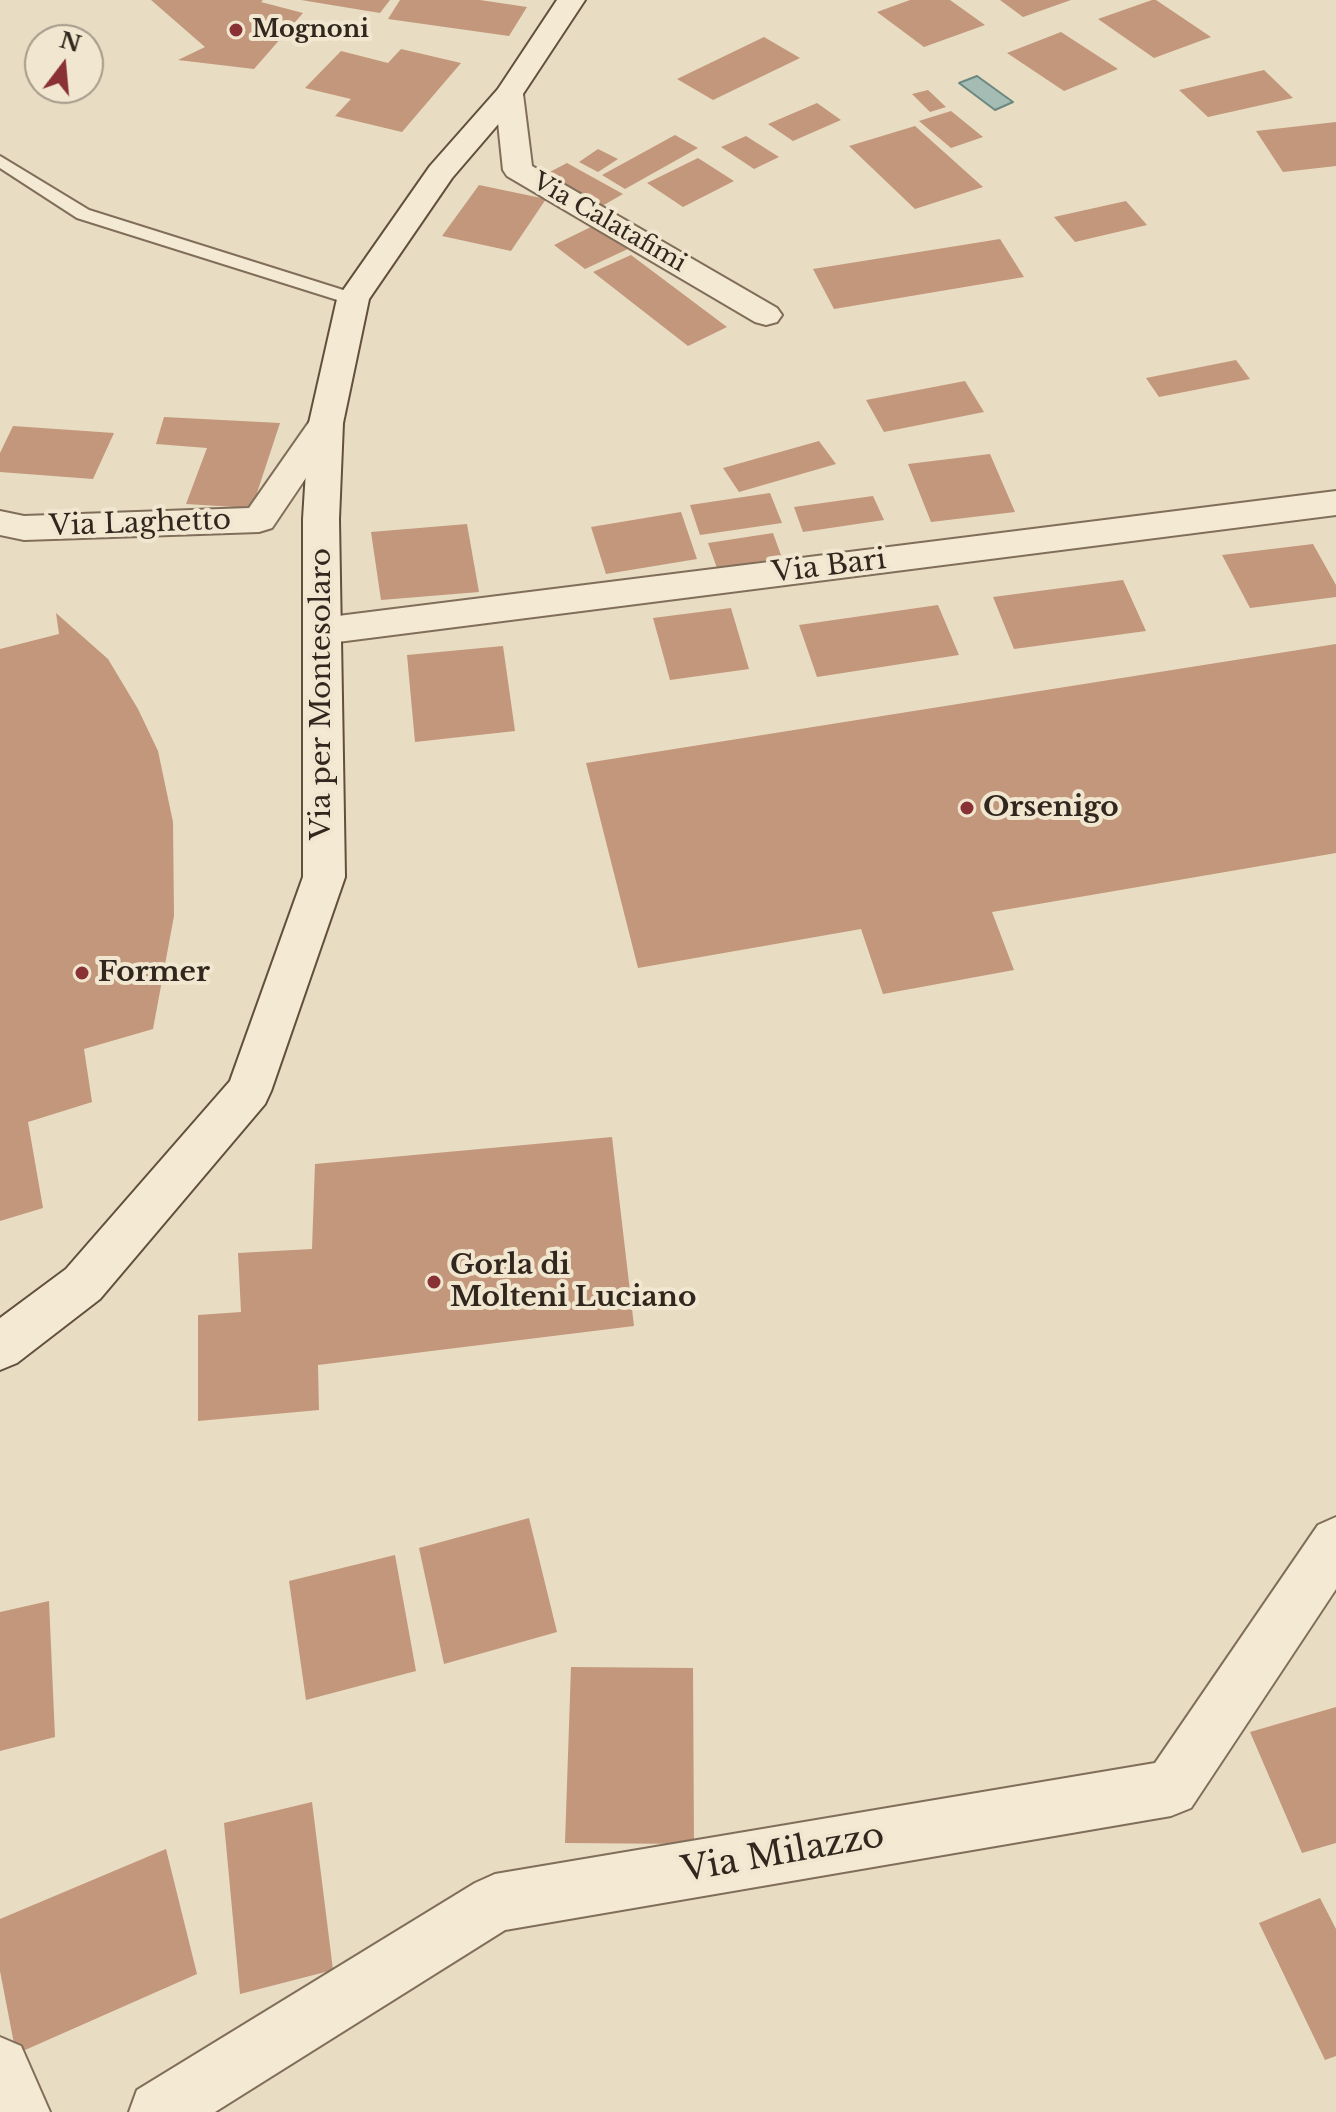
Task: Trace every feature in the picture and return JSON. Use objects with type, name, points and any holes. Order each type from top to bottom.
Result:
[{"type":"street","name":"Via per Montesolaro","points":[[0,1347],[83,1284],[249,1091],[324,877],[321,519],[326,423],[353,299],[441,172],[509,94],[571,0]]},
{"type":"street","name":"Via Calatafimi","points":[[509,94],[518,170],[766,315]]},
{"type":"street","name":"Via Laghetto","points":[[0,523],[24,528],[259,520],[326,423]]},
{"type":"street","name":"Via Bari","points":[[322,631],[1336,503]]},
{"type":"street","name":"Via Milazzo","points":[[159,2112],[495,1903],[1171,1788],[1336,1543]]},
{"type":"street","points":[[0,2067],[20,2112]]},
{"type":"lane","points":[[0,161],[83,214],[353,299]]},
{"type":"water","points":[[977,76],[1013,102],[995,110],[959,83]]},
{"type":"building","name":"Mognoni","points":[[151,0],[263,0],[261,2],[303,13],[254,69],[178,60],[205,47]]},
{"type":"building","points":[[301,0],[390,0],[380,13]]},
{"type":"building","points":[[400,0],[480,0],[527,7],[509,36],[388,19]]},
{"type":"building","points":[[910,0],[950,0],[985,25],[924,47],[877,12]]},
{"type":"building","points":[[1000,0],[1071,0],[1023,17]]},
{"type":"building","points":[[1152,0],[1211,37],[1154,58],[1098,19]]},
{"type":"building","points":[[1061,32],[1118,69],[1064,91],[1007,53]]},
{"type":"building","points":[[764,37],[800,58],[713,100],[677,79]]},
{"type":"building","points":[[401,49],[461,63],[402,132],[335,116],[351,99],[305,88],[341,51],[388,63]]},
{"type":"building","points":[[1264,70],[1293,98],[1208,117],[1179,90]]},
{"type":"building","points":[[928,90],[946,107],[930,112],[912,94]]},
{"type":"building","points":[[817,103],[841,120],[793,141],[768,124]]},
{"type":"building","points":[[951,111],[983,137],[951,148],[919,121]]},
{"type":"building","points":[[1336,122],[1336,166],[1283,172],[1256,131]]},
{"type":"building","points":[[915,126],[983,187],[915,209],[849,146]]},
{"type":"building","points":[[675,135],[698,148],[625,189],[602,175]]},
{"type":"building","points":[[746,136],[779,157],[754,169],[721,147]]},
{"type":"building","points":[[598,149],[618,159],[598,172],[579,162]]},
{"type":"building","points":[[698,158],[734,181],[683,207],[647,183]]},
{"type":"building","points":[[567,163],[623,194],[602,206],[546,174]]},
{"type":"building","points":[[479,185],[546,199],[511,251],[442,236]]},
{"type":"building","points":[[1126,201],[1147,225],[1075,242],[1054,217]]},
{"type":"building","points":[[597,224],[630,248],[585,269],[554,245]]},
{"type":"building","points":[[1000,239],[1024,277],[834,309],[813,269]]},
{"type":"building","points":[[631,255],[727,327],[688,346],[593,272]]},
{"type":"building","points":[[1236,360],[1250,379],[1159,397],[1146,378]]},
{"type":"building","points":[[965,381],[984,412],[884,432],[866,400]]},
{"type":"building","points":[[164,417],[280,423],[252,508],[186,504],[207,448],[156,444]]},
{"type":"building","points":[[13,426],[114,433],[93,479],[0,472],[0,453]]},
{"type":"building","points":[[819,441],[836,464],[739,492],[723,468]]},
{"type":"building","points":[[990,454],[1015,512],[931,522],[908,464]]},
{"type":"building","points":[[770,493],[782,523],[700,535],[690,505]]},
{"type":"building","points":[[873,496],[884,520],[803,532],[794,507]]},
{"type":"building","points":[[681,512],[697,559],[606,574],[591,527]]},
{"type":"building","points":[[467,524],[479,592],[381,600],[371,532]]},
{"type":"building","points":[[773,533],[782,558],[717,568],[708,543]]},
{"type":"building","points":[[1313,544],[1336,585],[1336,597],[1250,608],[1222,555]]},
{"type":"building","points":[[1123,580],[1146,631],[1014,649],[993,597]]},
{"type":"building","points":[[938,605],[959,655],[817,677],[799,625]]},
{"type":"building","points":[[731,608],[749,669],[670,680],[653,618]]},
{"type":"building","name":"Former","points":[[56,613],[108,659],[138,709],[158,751],[173,822],[174,916],[153,1029],[84,1049],[92,1102],[28,1122],[43,1208],[0,1221],[0,649],[59,634]]},
{"type":"building","name":"Orsenigo","points":[[1336,644],[1336,853],[992,912],[1014,970],[883,994],[861,929],[638,968],[586,763]]},
{"type":"building","points":[[503,646],[515,731],[415,742],[407,655]]},
{"type":"building","name":"Gorla di Molteni Luciano","points":[[612,1137],[634,1326],[318,1365],[319,1410],[198,1421],[198,1315],[241,1312],[238,1253],[312,1249],[315,1164]]},
{"type":"building","points":[[529,1518],[557,1632],[444,1664],[419,1548]]},
{"type":"building","points":[[395,1555],[416,1671],[306,1700],[289,1581]]},
{"type":"building","points":[[49,1601],[55,1737],[0,1751],[0,1612]]},
{"type":"building","points":[[571,1667],[693,1668],[694,1844],[565,1843]]},
{"type":"building","points":[[1336,1707],[1336,1843],[1302,1853],[1250,1732]]},
{"type":"building","points":[[312,1802],[333,1970],[240,1994],[224,1823]]},
{"type":"building","points":[[166,1849],[197,1974],[16,2054],[0,1971],[0,1919]]},
{"type":"building","points":[[1320,1898],[1336,1929],[1336,2056],[1325,2060],[1259,1923]]},
{"type":"place","name":"Mognoni","points":[[236,30]]},
{"type":"place","name":"Orsenigo","points":[[967,808]]},
{"type":"place","name":"Former","points":[[82,973]]},
{"type":"place","name":"Gorla di Molteni Luciano","points":[[434,1282]]}]
